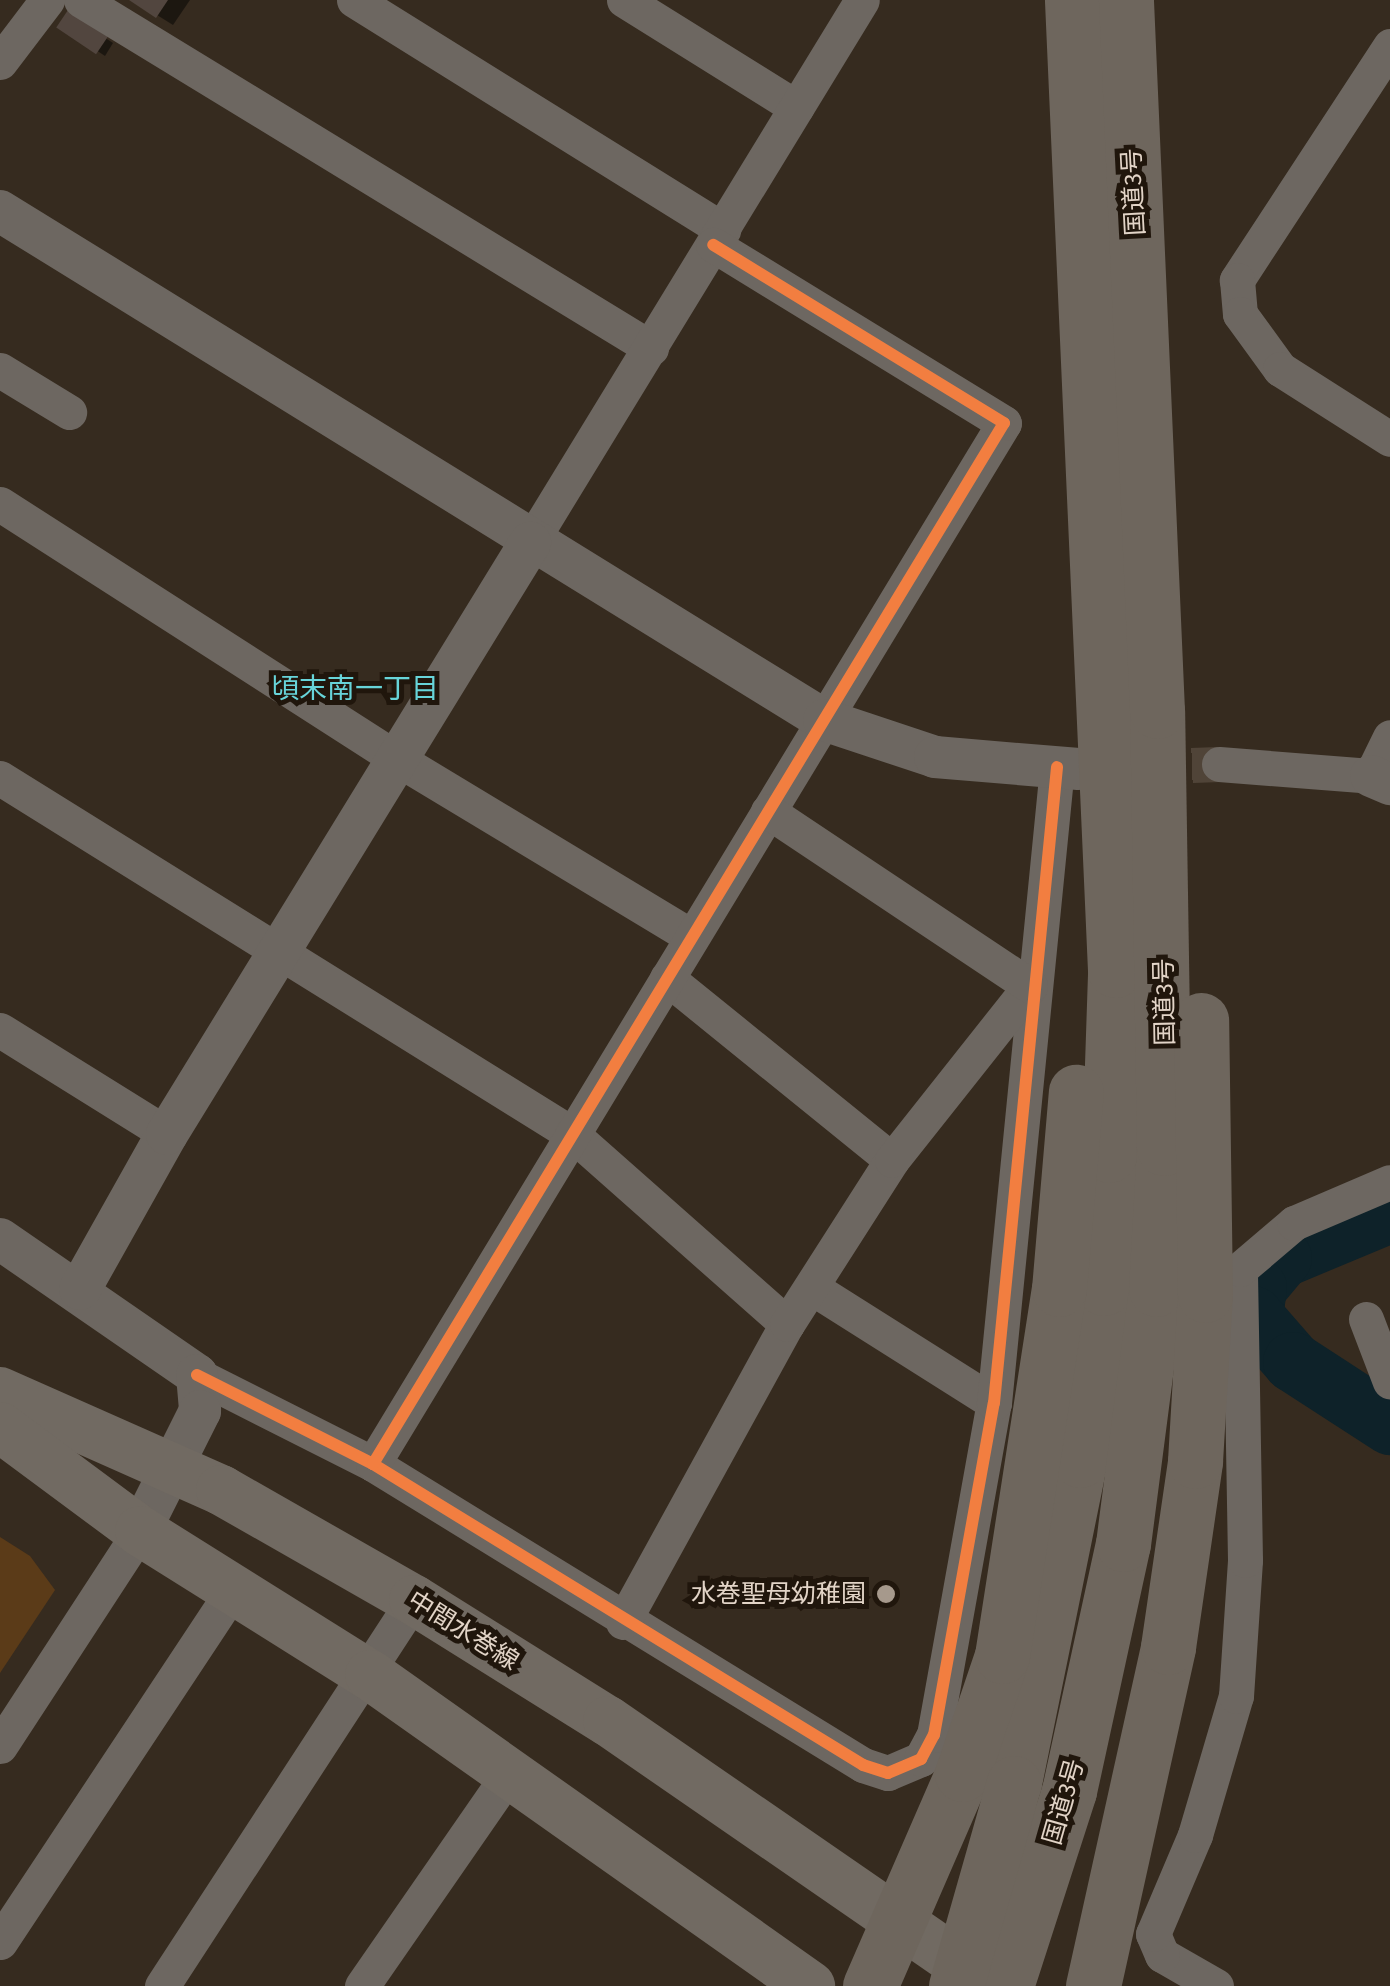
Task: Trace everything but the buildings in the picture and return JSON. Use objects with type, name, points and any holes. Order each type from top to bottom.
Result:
[{"type":"highway","name":"国道3号","points":[[956,1986],[1014,1782],[1080,1460],[1104,1288],[1114,970],[1072,0]]},
{"type":"highway","name":"国道3号","points":[[1006,1986],[1069,1791],[1098,1669],[1126,1526],[1156,1289],[1166,1010],[1126,0]]},
{"type":"highway","points":[[1093,1986],[1168,1647],[1195,1460],[1205,1295],[1201,1023],[1157,710]]},
{"type":"highway","points":[[870,1986],[962,1774],[1002,1656],[1059,1288],[1078,1080],[1114,970]]},
{"type":"main road","name":"中間水巻線","points":[[0,1392],[221,1490],[414,1600],[608,1721],[992,1986]]},
{"type":"main road","points":[[0,1427],[140,1530],[370,1675],[810,1986]]},
{"type":"street","points":[[0,62],[47,0]]},
{"type":"street","points":[[81,0],[651,348]]},
{"type":"street","points":[[354,0],[1004,422],[373,1464]]},
{"type":"street","points":[[624,0],[796,107]]},
{"type":"street","points":[[80,1289],[167,1134],[862,0]]},
{"type":"street","points":[[1390,46],[1237,280],[1240,314],[1280,369],[1390,440]]},
{"type":"street","points":[[0,211],[530,544],[824,720],[935,757],[1068,768],[994,1403],[938,1717],[921,1759],[888,1773],[863,1765],[624,1622],[373,1464],[197,1375],[80,1289],[0,1239]]},
{"type":"street","points":[[0,370],[69,412]]},
{"type":"street","points":[[0,504],[399,760],[692,937]]},
{"type":"street","points":[[1219,764],[1380,780],[1390,737]]},
{"type":"street","points":[[0,778],[278,956],[572,1134],[787,1324]]},
{"type":"street","points":[[624,1622],[787,1324],[814,1289],[892,1160],[1030,986],[768,810]]},
{"type":"street","points":[[667,978],[892,1160]]},
{"type":"street","points":[[0,1030],[167,1134]]},
{"type":"street","points":[[1216,1986],[1162,1954],[1153,1934],[1195,1836],[1236,1696],[1244,1560],[1240,1269],[1294,1223],[1390,1182]]},
{"type":"street","points":[[814,1289],[994,1403]]},
{"type":"street","points":[[1366,1319],[1390,1382]]},
{"type":"street","points":[[0,1746],[140,1530],[200,1411],[197,1375]]},
{"type":"street","points":[[0,1942],[233,1590]]},
{"type":"street","points":[[162,1986],[370,1675],[414,1600]]},
{"type":"street","points":[[362,1986],[508,1774]]},
{"type":"shaded area","points":[[0,1537],[30,1556],[55,1590],[0,1673]]},
{"type":"waterway","points":[[1390,1213],[1282,1258],[1257,1288],[1253,1316],[1293,1362],[1390,1425]]},
{"type":"tunnel","points":[[1139,767],[1219,764]]},
{"type":"cycle path","points":[[373,1464],[1004,423],[713,245]]},
{"type":"cycle path","points":[[197,1375],[373,1464],[863,1765],[888,1773],[921,1759],[934,1735],[994,1403],[1057,767]]},
{"type":"place","name":"水巻聖母幼稚園","points":[[886,1594]]},
{"type":"district","name":"頃末南一丁目","points":[[355,689]]}]
